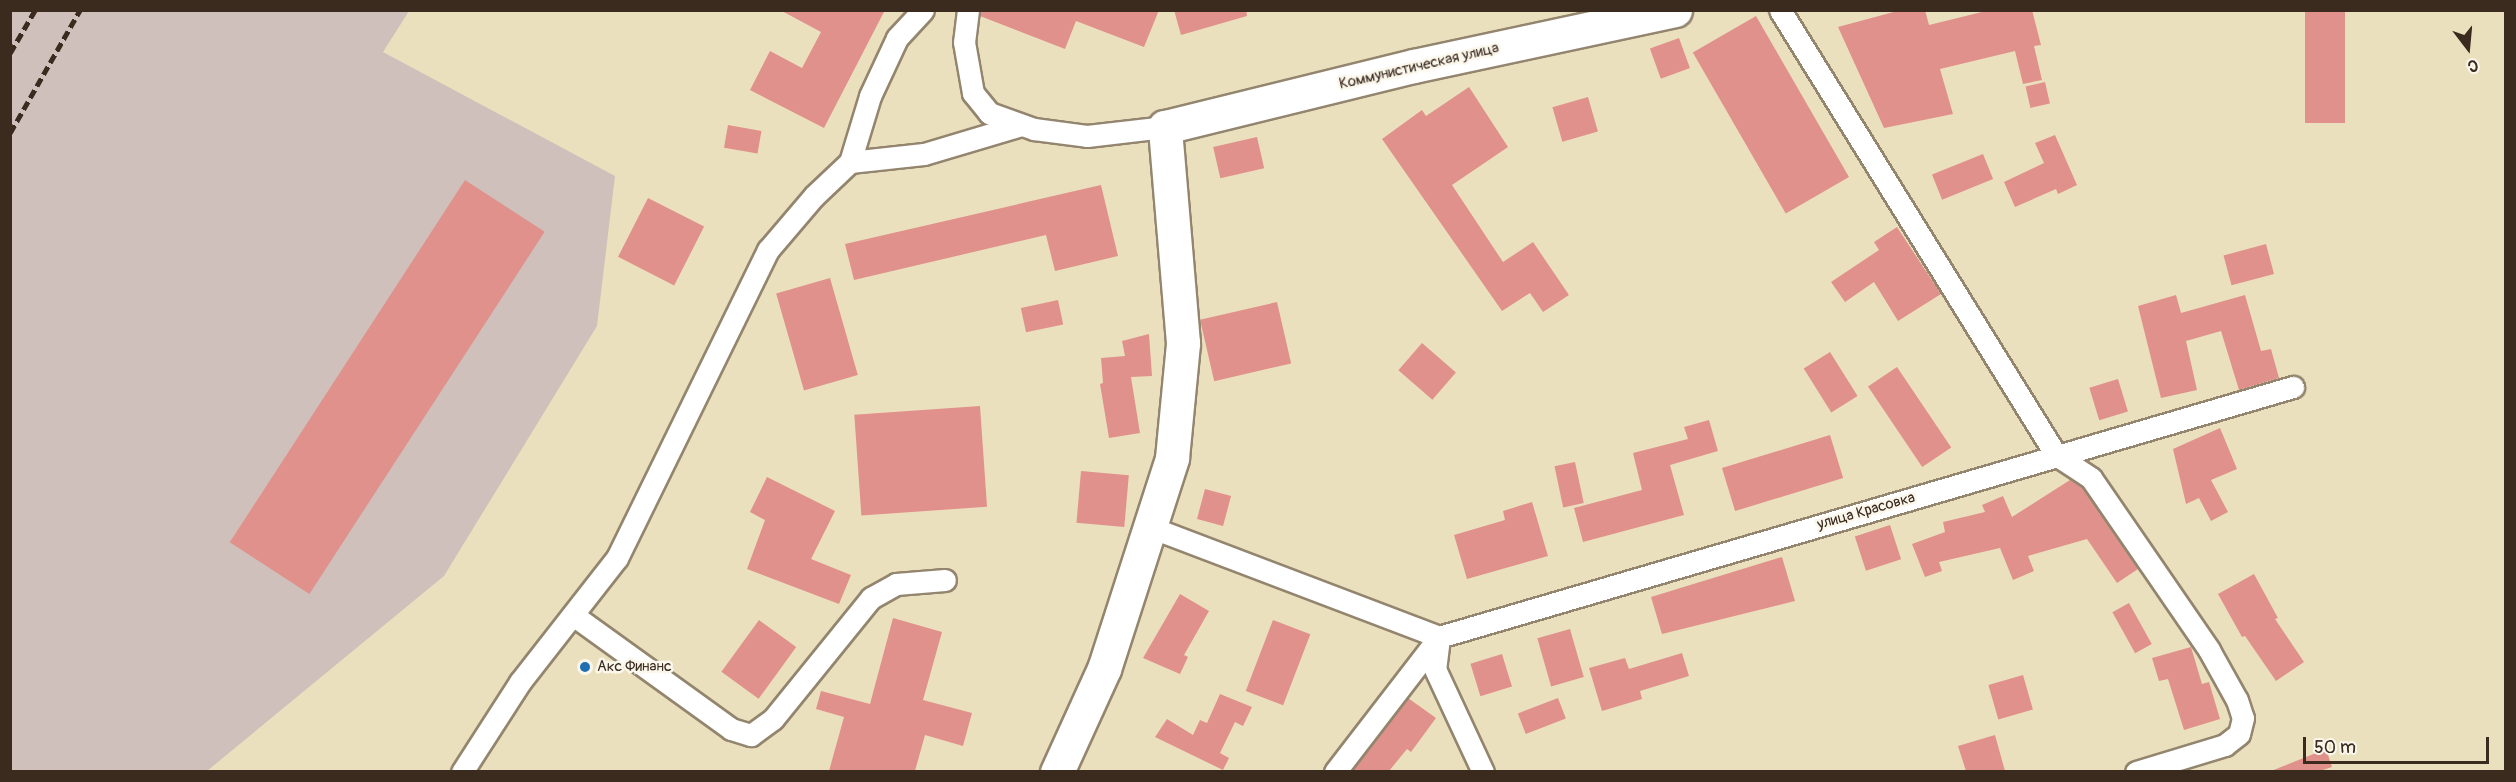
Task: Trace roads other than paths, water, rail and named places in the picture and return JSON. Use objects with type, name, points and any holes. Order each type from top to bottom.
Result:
[{"type":"main road","name":"Коммунистическая улица","points":[[1165,127],[1414,66],[1675,10]]},
{"type":"main road","points":[[1057,771],[1104,669],[1172,458],[1183,343],[1165,127]]},
{"type":"street","points":[[462,771],[520,682],[617,558],[768,250],[814,196],[850,162],[870,96],[883,67],[897,38],[923,10]]},
{"type":"street","points":[[968,10],[964,42],[973,93],[988,113],[1021,124],[1087,136],[1165,127]]},
{"type":"street","points":[[1780,10],[2056,455],[2091,478],[2209,650],[2242,718],[2239,734],[2225,745],[2136,771]]},
{"type":"street","points":[[850,162],[924,154],[1021,124]]},
{"type":"street","name":"улица Красовка","points":[[1439,637],[2293,387]]},
{"type":"street","points":[[1150,527],[1439,637]]},
{"type":"street","points":[[573,615],[731,729],[751,735],[773,719],[871,598],[896,584],[945,579]]},
{"type":"street","points":[[1335,771],[1439,637]]},
{"type":"street","points":[[1439,637],[1435,669],[1483,771]]},
{"type":"railway","points":[[10,53],[35,10]]},
{"type":"railway","points":[[10,133],[80,10]]},
{"type":"place","name":"Акс Финанс","points":[[585,667]]}]
